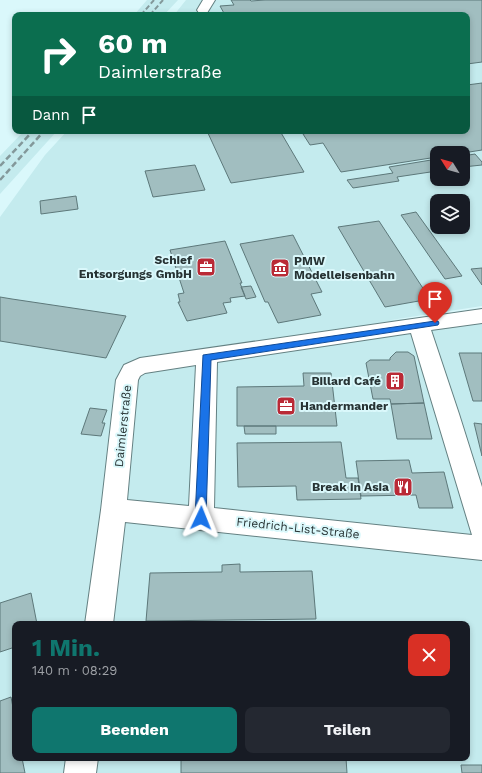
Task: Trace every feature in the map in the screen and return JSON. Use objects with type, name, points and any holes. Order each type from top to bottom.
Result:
[{"type":"street","name":"Daimlerstraße","points":[[99,621],[114,510],[127,380],[132,371],[140,366],[482,316]]},
{"type":"street","points":[[419,326],[448,414],[482,529]]},
{"type":"street","points":[[201,518],[207,357]]},
{"type":"street","name":"Friedrich-List-Straße","points":[[114,510],[482,548]]},
{"type":"street","points":[[80,773],[82,761]]},
{"type":"shaded area","points":[[147,0],[178,0],[167,12],[137,12]]},
{"type":"shaded area","points":[[186,0],[482,0],[482,306],[391,320],[482,313],[482,773],[0,773],[0,217],[45,155],[64,134],[470,134],[470,12],[176,12]]},
{"type":"shaded area","points":[[21,134],[54,134],[0,194],[0,156]]},
{"type":"building","points":[[231,0],[482,0],[482,62],[470,64],[470,12],[223,12],[220,6],[234,5]]},
{"type":"building","points":[[482,83],[482,150],[470,152],[470,146],[430,146],[430,158],[341,172],[323,143],[310,145],[303,134],[470,134],[470,85]]},
{"type":"building","points":[[208,134],[282,134],[304,172],[231,183]]},
{"type":"building","points":[[475,154],[482,162],[482,165],[470,166],[470,155]]},
{"type":"building","points":[[430,160],[430,172],[397,177],[399,181],[353,188],[347,180],[393,173],[389,167]]},
{"type":"building","points":[[195,165],[205,190],[153,197],[145,171]]},
{"type":"building","points":[[76,196],[78,209],[41,214],[40,201]]},
{"type":"building","points":[[416,212],[430,231],[430,234],[432,234],[462,276],[445,279],[401,215]]},
{"type":"building","points":[[379,221],[430,299],[385,307],[338,227]]},
{"type":"building","name":"PMW Modelleisenbahn","points":[[293,235],[322,292],[311,294],[321,315],[278,323],[268,302],[265,302],[240,244]]},
{"type":"building","name":"Schief Entsorgungs GmbH","points":[[225,241],[242,283],[240,283],[245,296],[230,298],[231,302],[223,303],[227,313],[187,321],[178,302],[180,302],[178,294],[184,293],[170,250]]},
{"type":"building","points":[[482,268],[482,285],[471,269]]},
{"type":"building","points":[[251,286],[256,297],[246,299],[241,287]]},
{"type":"building","points":[[0,297],[126,316],[106,358],[0,341]]},
{"type":"building","name":"Billard Café","points":[[396,352],[408,352],[414,356],[424,403],[391,404],[390,399],[373,399],[366,363],[370,360],[390,360]]},
{"type":"building","points":[[459,353],[482,353],[482,401],[473,401]]},
{"type":"building","name":"Handermander","points":[[303,373],[331,373],[337,426],[237,426],[237,387],[304,386]]},
{"type":"building","points":[[424,403],[432,439],[397,439],[391,404]]},
{"type":"building","points":[[90,408],[107,410],[102,423],[105,423],[101,436],[81,434]]},
{"type":"building","points":[[474,423],[482,424],[482,456]]},
{"type":"building","points":[[244,426],[276,426],[276,434],[245,434]]},
{"type":"building","points":[[341,442],[346,478],[358,478],[361,499],[297,500],[296,486],[238,487],[237,443]]},
{"type":"building","name":"Break in Asia","points":[[409,460],[412,473],[444,472],[453,508],[419,508],[416,495],[361,496],[356,461]]},
{"type":"building","points":[[240,564],[240,572],[312,571],[316,619],[146,621],[150,573],[222,572],[222,565]]},
{"type":"building","points":[[31,593],[36,621],[12,621],[12,648],[0,652],[0,603]]},
{"type":"building","points":[[11,697],[12,761],[23,761],[25,773],[0,773],[0,701]]},
{"type":"building","points":[[181,761],[346,761],[347,773],[181,773]]},
{"type":"building","points":[[461,765],[482,765],[482,773],[462,773]]},
{"type":"railway","points":[[144,12],[154,0]]},
{"type":"railway","points":[[153,12],[163,0]]},
{"type":"railway","points":[[0,166],[30,134]]},
{"type":"railway","points":[[0,180],[41,134]]},
{"type":"place","name":"Schief Entsorgungs GmbH","points":[[206,267]]},
{"type":"place","name":"PMW Modelleisenbahn","points":[[280,268]]},
{"type":"place","name":"Billard Café","points":[[395,381]]},
{"type":"place","name":"Handermander","points":[[286,406]]},
{"type":"place","name":"Break in Asia","points":[[403,487]]},
{"type":"route","points":[[201,518],[207,357],[435,323]]}]
